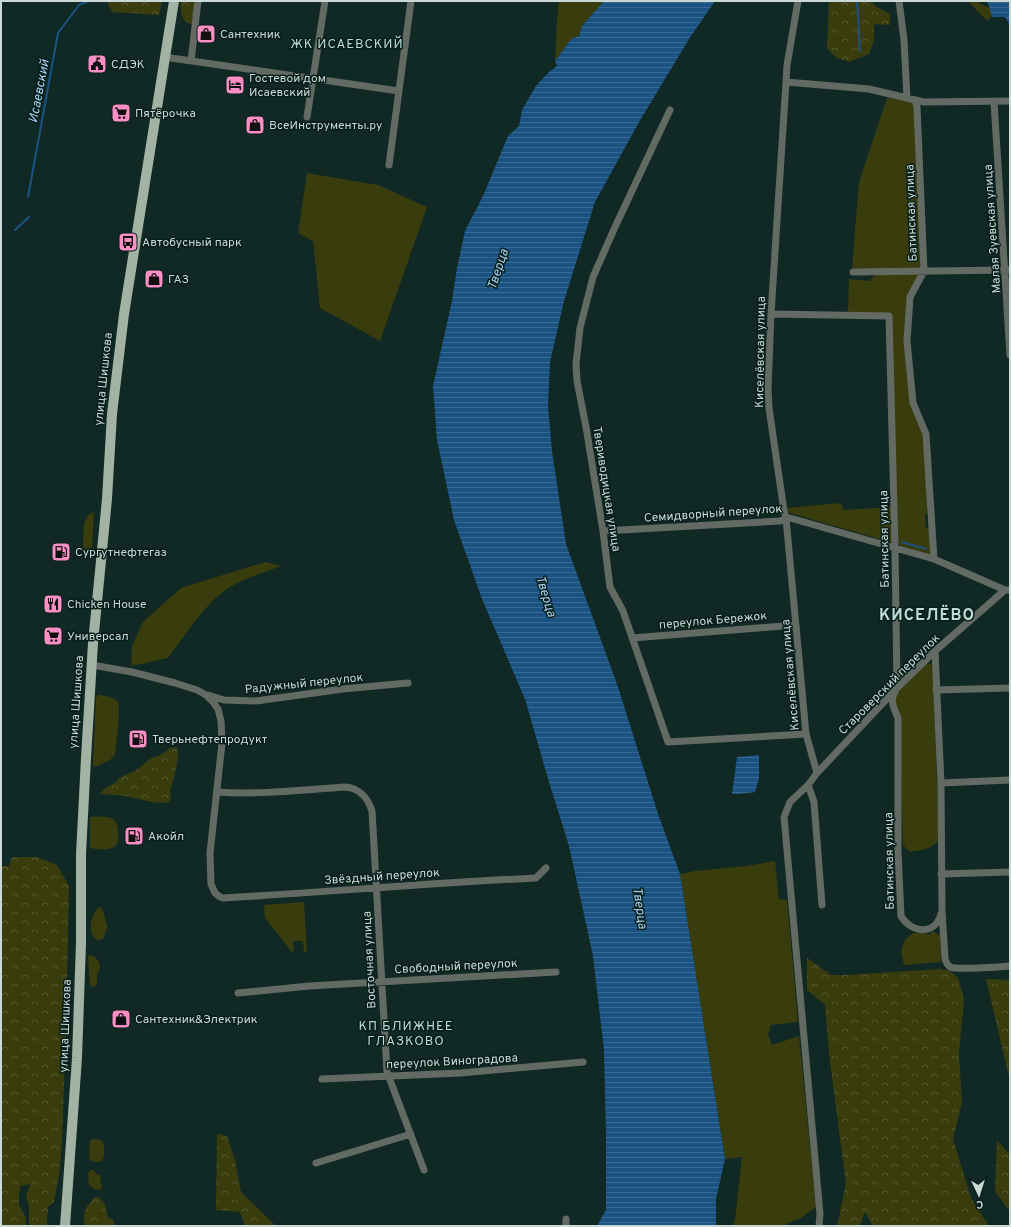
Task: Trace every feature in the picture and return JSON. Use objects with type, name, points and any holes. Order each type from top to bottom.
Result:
[{"type":"main road","name":"улица Шишкова","points":[[65,1222],[77,1058],[81,943],[83,811],[92,665],[107,499],[112,414],[122,330],[174,1]]},
{"type":"street","points":[[191,61],[198,1]]},
{"type":"street","points":[[307,117],[325,1]]},
{"type":"street","points":[[389,164],[411,1]]},
{"type":"street","name":"Киселёвская улица","points":[[798,1],[787,65],[771,314],[769,408],[786,518],[806,734],[817,773]]},
{"type":"street","points":[[899,1],[904,40],[907,98]]},
{"type":"street","points":[[164,57],[399,91]]},
{"type":"street","points":[[786,82],[869,89],[924,102],[1010,101]]},
{"type":"street","name":"Батинская улица","points":[[915,100],[917,107],[924,271],[910,297],[907,341],[913,403],[926,434],[934,559]]},
{"type":"street","name":"Малая Зуевская улица","points":[[994,102],[1008,270],[1010,355]]},
{"type":"street","name":"Твериводицкая улица","points":[[670,110],[593,277],[580,328],[576,364],[577,381],[603,531],[610,587],[623,610],[668,742],[806,734]]},
{"type":"street","points":[[854,272],[1008,270]]},
{"type":"street","name":"Батинская улица","points":[[771,314],[888,316],[895,547],[897,688],[893,695],[892,702],[898,718],[898,852],[901,916],[908,926],[920,930],[932,927],[937,923],[942,911]]},
{"type":"street","name":"Семидворный переулок","points":[[603,531],[780,521],[790,518],[934,559],[1008,590]]},
{"type":"street","name":"Староверский переулок","points":[[820,1226],[784,817],[790,802],[808,785],[817,773],[897,688],[935,651],[1008,590]]},
{"type":"street","name":"переулок Бережок","points":[[632,638],[796,624]]},
{"type":"street","points":[[935,651],[941,783],[941,874],[945,959],[946,963],[950,967],[959,968],[1010,966]]},
{"type":"street","name":"Радужный переулок","points":[[92,665],[132,672],[175,683],[224,700],[256,701],[343,689],[408,683]]},
{"type":"street","points":[[936,690],[1010,688]]},
{"type":"street","points":[[204,694],[218,709],[221,721],[222,749],[217,792]]},
{"type":"street","points":[[941,783],[1010,780]]},
{"type":"street","points":[[808,785],[814,802],[822,905]]},
{"type":"street","name":"Восточная улица","points":[[217,792],[262,792],[345,787],[355,789],[362,794],[368,802],[372,811],[381,981],[388,1075],[424,1170]]},
{"type":"street","name":"Звёздный переулок","points":[[217,792],[210,853],[211,884],[215,893],[224,898],[442,882],[536,878],[546,868]]},
{"type":"street","points":[[941,874],[1010,872]]},
{"type":"street","name":"Свободный переулок","points":[[238,993],[381,981],[556,972]]},
{"type":"street","name":"переулок Виноградова","points":[[322,1079],[461,1073],[583,1062]]},
{"type":"street","points":[[316,1163],[410,1134]]},
{"type":"green space","points":[[108,1],[162,1],[159,15],[112,12]]},
{"type":"green space","points":[[181,1],[197,1],[195,20],[191,24],[183,18],[181,12]]},
{"type":"green space","points":[[559,1],[604,1],[582,26],[579,36],[571,39],[555,61],[557,20]]},
{"type":"green space","points":[[829,1],[872,1],[875,6],[890,14],[890,25],[874,24],[874,40],[869,54],[849,62],[837,58],[827,48]]},
{"type":"green space","points":[[968,1],[978,1],[980,4],[993,9],[988,21],[979,13]]},
{"type":"green space","points":[[887,98],[914,102],[921,263],[919,270],[873,270],[852,268],[859,182]]},
{"type":"green space","points":[[307,173],[378,185],[427,207],[380,341],[320,308],[313,241],[298,233]]},
{"type":"green space","points":[[878,274],[920,274],[908,297],[912,403],[924,436],[927,484],[927,513],[925,515],[926,528],[929,529],[932,556],[899,545],[897,540],[890,316],[851,315],[848,312],[849,279],[869,281]]},
{"type":"green space","points":[[841,503],[843,510],[892,507],[893,543],[787,511],[787,508]]},
{"type":"green space","points":[[94,512],[92,548],[88,551],[84,549],[83,546],[84,526],[87,517]]},
{"type":"green space","points":[[265,562],[282,566],[244,580],[223,592],[201,614],[168,658],[131,666],[132,646],[143,622],[181,588]]},
{"type":"green space","points":[[928,663],[933,666],[939,840],[926,849],[910,852],[903,845],[899,718],[895,701],[896,694]]},
{"type":"green space","points":[[98,695],[109,697],[118,702],[119,719],[115,755],[110,760],[95,767],[93,762],[96,698]]},
{"type":"green space","points":[[177,747],[178,757],[169,802],[158,803],[125,796],[99,794],[116,782],[119,778],[135,771],[150,759],[167,751],[169,748]]},
{"type":"green space","points":[[90,817],[107,817],[114,820],[118,829],[118,841],[115,846],[106,849],[90,848]]},
{"type":"green space","points":[[12,857],[37,857],[57,865],[69,886],[62,1141],[60,1169],[54,1202],[48,1207],[47,1226],[29,1226],[29,1206],[26,1197],[30,1184],[20,1186],[19,1204],[26,1219],[25,1226],[1,1226],[1,866],[9,866]]},
{"type":"green space","points":[[775,861],[779,899],[787,900],[798,1022],[771,1025],[768,1035],[772,1045],[799,1036],[816,1207],[801,1218],[786,1224],[787,1226],[733,1226],[742,1157],[725,1159],[680,874]]},
{"type":"green space","points":[[304,902],[307,951],[304,953],[303,941],[293,941],[294,953],[265,918],[264,905]]},
{"type":"green space","points":[[99,907],[102,908],[107,929],[103,939],[97,940],[92,933],[91,924],[94,914]]},
{"type":"green space","points":[[932,931],[940,936],[941,962],[904,965],[901,951],[905,940],[913,933],[925,933],[929,935]]},
{"type":"green space","points":[[89,955],[98,960],[100,965],[97,974],[97,984],[96,986],[92,987],[90,985]]},
{"type":"green space","points":[[807,958],[831,975],[940,969],[950,971],[958,978],[964,999],[959,1054],[962,1102],[953,1139],[971,1198],[989,1226],[873,1226],[865,1212],[860,1226],[837,1226],[846,1184],[829,1054],[825,1005],[807,990]]},
{"type":"green space","points":[[986,979],[1010,980],[1010,1081]]},
{"type":"green space","points":[[217,1134],[227,1136],[235,1160],[241,1192],[276,1226],[243,1226],[244,1223],[240,1212],[216,1210]]},
{"type":"green space","points":[[95,1139],[103,1141],[103,1159],[102,1161],[98,1162],[91,1161],[89,1158],[90,1140]]},
{"type":"green space","points":[[997,1140],[1010,1155],[1010,1212],[995,1191]]},
{"type":"green space","points":[[94,1169],[95,1173],[101,1176],[100,1180],[102,1187],[100,1190],[94,1189],[89,1185],[88,1173]]},
{"type":"green space","points":[[96,1197],[101,1199],[103,1202],[106,1207],[108,1217],[114,1221],[115,1226],[85,1226],[84,1217],[86,1209]]},
{"type":"water","name":"Тверца","points":[[604,1],[715,1],[689,39],[639,122],[595,202],[564,301],[550,362],[548,406],[552,451],[566,544],[618,687],[658,814],[680,874],[725,1159],[716,1199],[716,1226],[597,1226],[606,1210],[606,1134],[604,1050],[593,956],[569,846],[525,699],[482,599],[454,520],[437,440],[433,386],[452,301],[465,231],[483,196],[508,136],[519,126],[522,110],[536,86],[557,66],[555,61],[571,39],[579,36],[582,26]]},
{"type":"water","points":[[984,1],[1006,1],[1010,3],[1010,25],[1005,17],[992,17],[988,3]]},
{"type":"water","points":[[759,755],[759,778],[755,792],[732,794],[737,757]]},
{"type":"waterway","name":"Исаевский","points":[[28,197],[58,33],[79,5],[89,1]]},
{"type":"waterway","points":[[857,1],[860,51]]},
{"type":"waterway","name":"Исаевский","points":[[15,230],[29,217]]},
{"type":"waterway","points":[[902,542],[926,549]]},
{"type":"place","name":"Сантехник","points":[[206,34]]},
{"type":"place","name":"СДЭК","points":[[97,64]]},
{"type":"place","name":"Гостевой дом Исаевский","points":[[235,85]]},
{"type":"place","name":"Пятёрочка","points":[[121,113]]},
{"type":"place","name":"ВсеИнструменты.ру","points":[[255,125]]},
{"type":"place","name":"Автобусный парк","points":[[128,242]]},
{"type":"place","name":"ГАЗ","points":[[154,279]]},
{"type":"place","name":"Сургутнефтегаз","points":[[61,552]]},
{"type":"place","name":"Chicken House","points":[[53,604]]},
{"type":"place","name":"Универсал","points":[[53,636]]},
{"type":"place","name":"Тверьнефтепродукт","points":[[138,739]]},
{"type":"place","name":"Акойл","points":[[134,836]]},
{"type":"place","name":"Сантехник&Электрик","points":[[121,1019]]},
{"type":"district","name":"ЖК ИСАЕВСКИЙ","points":[[347,43]]},
{"type":"district","name":"КИСЕЛЁВО","points":[[927,614]]},
{"type":"district","name":"КП БЛИЖНЕЕ ГЛАЗКОВО","points":[[406,1032]]}]
